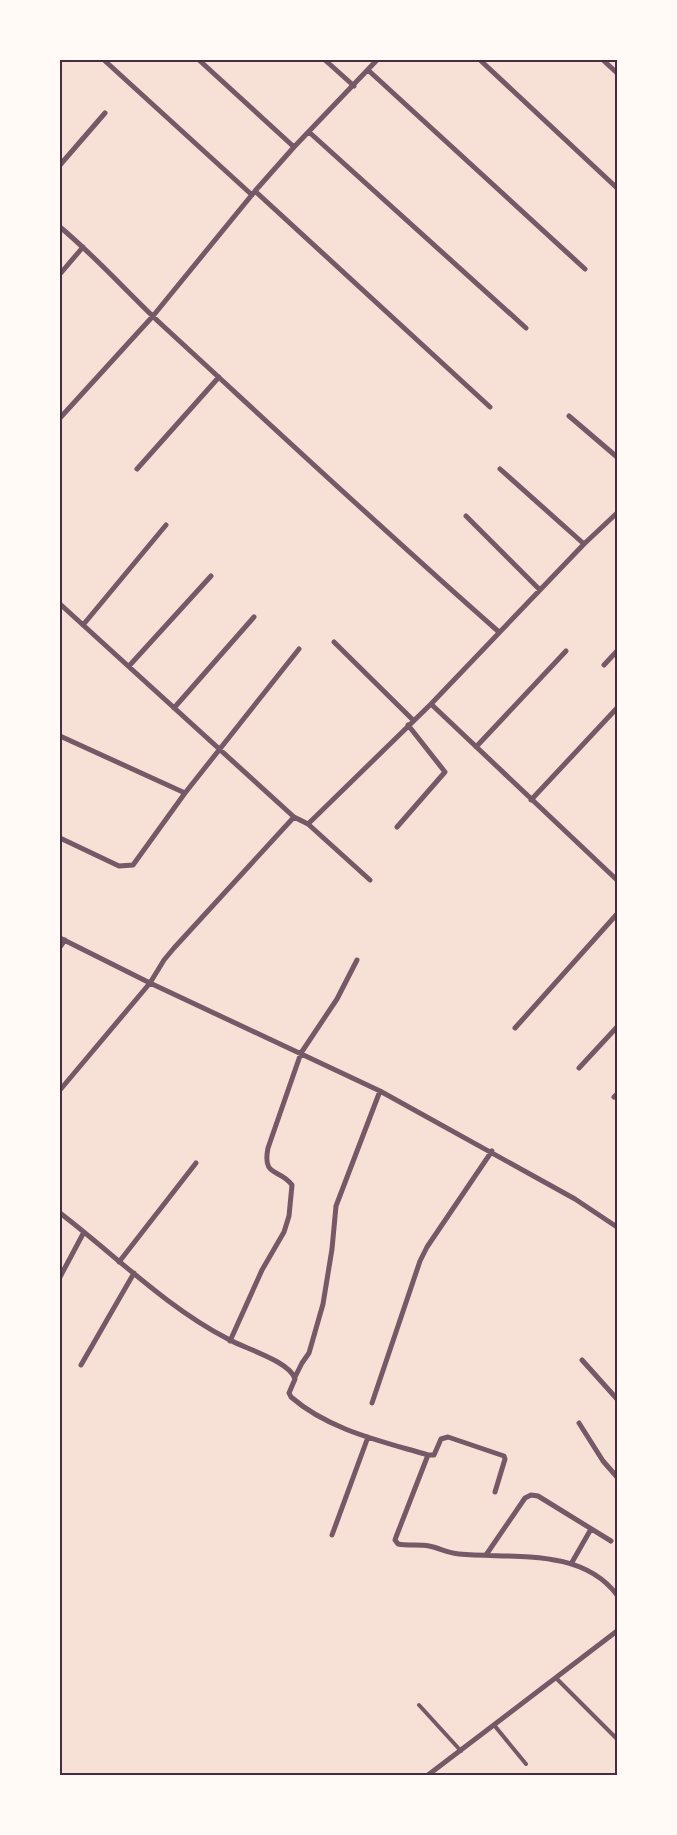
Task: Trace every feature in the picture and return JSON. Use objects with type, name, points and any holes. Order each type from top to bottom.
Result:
[{"type":"street","points":[[104,60],[490,407]]},
{"type":"street","points":[[199,60],[294,148]]},
{"type":"street","points":[[325,60],[354,86]]},
{"type":"street","points":[[60,418],[153,316],[253,193],[377,60]]},
{"type":"street","points":[[480,60],[617,188]]},
{"type":"street","points":[[603,60],[617,73]]},
{"type":"street","points":[[368,70],[585,268]]},
{"type":"street","points":[[60,165],[105,113]]},
{"type":"street","points":[[309,132],[526,328]]},
{"type":"street","points":[[60,227],[395,541],[499,632]]},
{"type":"street","points":[[60,274],[83,247]]},
{"type":"street","points":[[137,469],[219,377]]},
{"type":"street","points":[[569,416],[617,457]]},
{"type":"street","points":[[500,469],[584,544]]},
{"type":"street","points":[[308,824],[431,704],[584,544],[617,513]]},
{"type":"street","points":[[466,516],[540,590]]},
{"type":"street","points":[[83,625],[166,525]]},
{"type":"street","points":[[130,666],[211,576]]},
{"type":"street","points":[[60,604],[294,817],[308,824],[370,880]]},
{"type":"street","points":[[174,708],[254,617]]},
{"type":"street","points":[[334,642],[413,720]]},
{"type":"street","points":[[60,838],[119,866],[130,866],[136,862],[185,793],[299,649]]},
{"type":"street","points":[[476,747],[566,651]]},
{"type":"street","points":[[604,665],[617,651]]},
{"type":"street","points":[[431,704],[617,880]]},
{"type":"street","points":[[532,800],[617,708]]},
{"type":"street","points":[[397,827],[445,772],[408,725]]},
{"type":"street","points":[[60,736],[185,793]]},
{"type":"street","points":[[60,1090],[150,983],[174,948],[294,817]]},
{"type":"street","points":[[515,1028],[617,914]]},
{"type":"street","points":[[60,947],[63,939],[150,983],[380,1091],[575,1198],[617,1227]]},
{"type":"street","points":[[230,1341],[262,1270],[284,1232],[289,1216],[292,1185],[288,1180],[272,1172],[266,1162],[266,1156],[301,1053],[324,1021],[357,960]]},
{"type":"street","points":[[579,1068],[617,1027]]},
{"type":"street","points":[[380,1091],[336,1206],[324,1304],[309,1353],[295,1377],[289,1394],[294,1400],[326,1420],[368,1437],[428,1456],[434,1455],[441,1439],[448,1437],[504,1456],[505,1459],[495,1492]]},
{"type":"street","points":[[372,1403],[420,1261],[427,1247],[492,1151]]},
{"type":"street","points":[[119,1262],[196,1163]]},
{"type":"street","points":[[60,1213],[179,1308],[230,1341],[264,1354],[284,1366],[295,1377]]},
{"type":"street","points":[[60,1277],[84,1232]]},
{"type":"street","points":[[81,1365],[134,1273]]},
{"type":"street","points":[[582,1360],[617,1399]]},
{"type":"street","points":[[579,1423],[603,1461],[617,1477]]},
{"type":"street","points":[[332,1535],[368,1437]]},
{"type":"street","points":[[428,1456],[396,1537],[396,1543],[428,1546],[458,1554],[549,1558],[579,1566],[601,1578],[617,1595]]},
{"type":"street","points":[[486,1555],[528,1495],[538,1496],[611,1541]]},
{"type":"street","points":[[571,1564],[591,1529]]},
{"type":"street","points":[[428,1775],[617,1631]]},
{"type":"lane","points":[[556,1678],[617,1740]]},
{"type":"lane","points":[[419,1705],[461,1751]]},
{"type":"lane","points":[[494,1725],[526,1764]]}]
